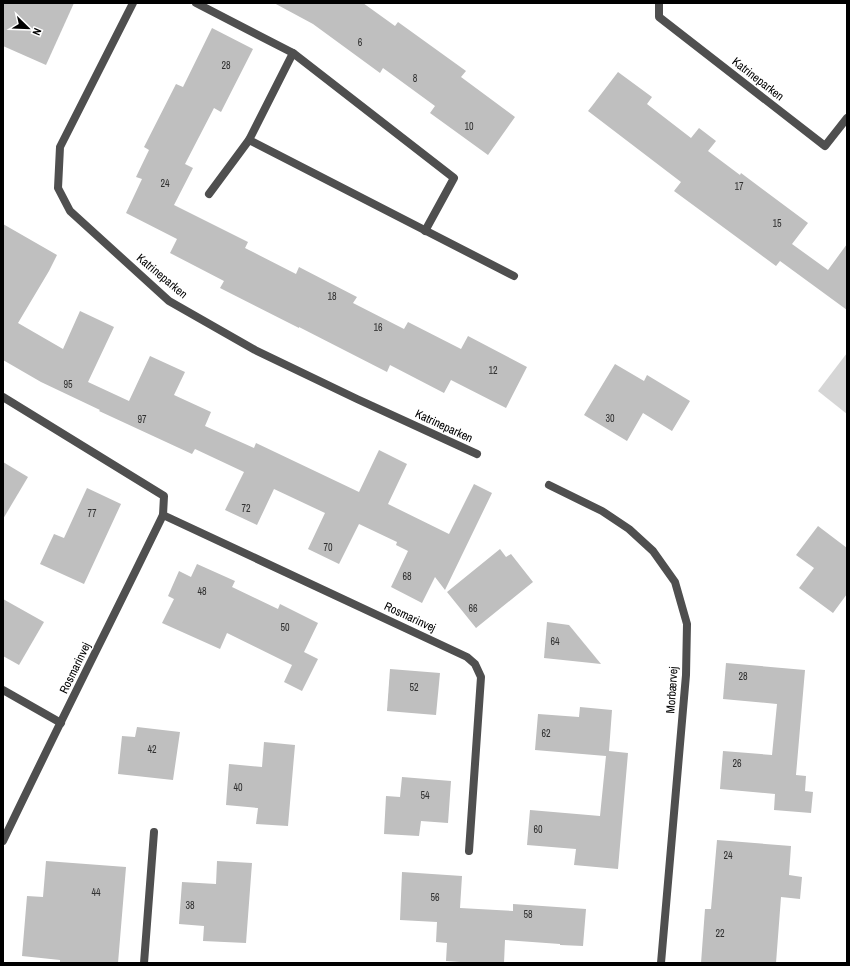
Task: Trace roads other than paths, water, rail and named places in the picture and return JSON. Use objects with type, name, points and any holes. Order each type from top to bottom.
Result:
[{"type":"street","name":"Katrineparken","points":[[133,3],[60,146],[58,188],[70,211],[170,300],[255,350],[477,454]]},
{"type":"street","points":[[196,3],[293,53],[454,178],[425,231]]},
{"type":"street","name":"Katrineparken","points":[[659,3],[659,17],[825,146],[847,118]]},
{"type":"street","points":[[210,194],[249,140],[293,53]]},
{"type":"street","points":[[249,140],[514,276]]},
{"type":"street","name":"Rosmarinvej","points":[[3,398],[164,496],[163,515],[3,841]]},
{"type":"street","name":"Morbærvej","points":[[549,485],[602,511],[629,529],[653,551],[675,582],[687,624],[686,675],[661,963]]},
{"type":"street","name":"Rosmarinvej","points":[[163,515],[460,653],[475,664],[481,677],[469,851]]},
{"type":"street","points":[[3,690],[61,723]]},
{"type":"street","points":[[144,963],[154,832]]}]
